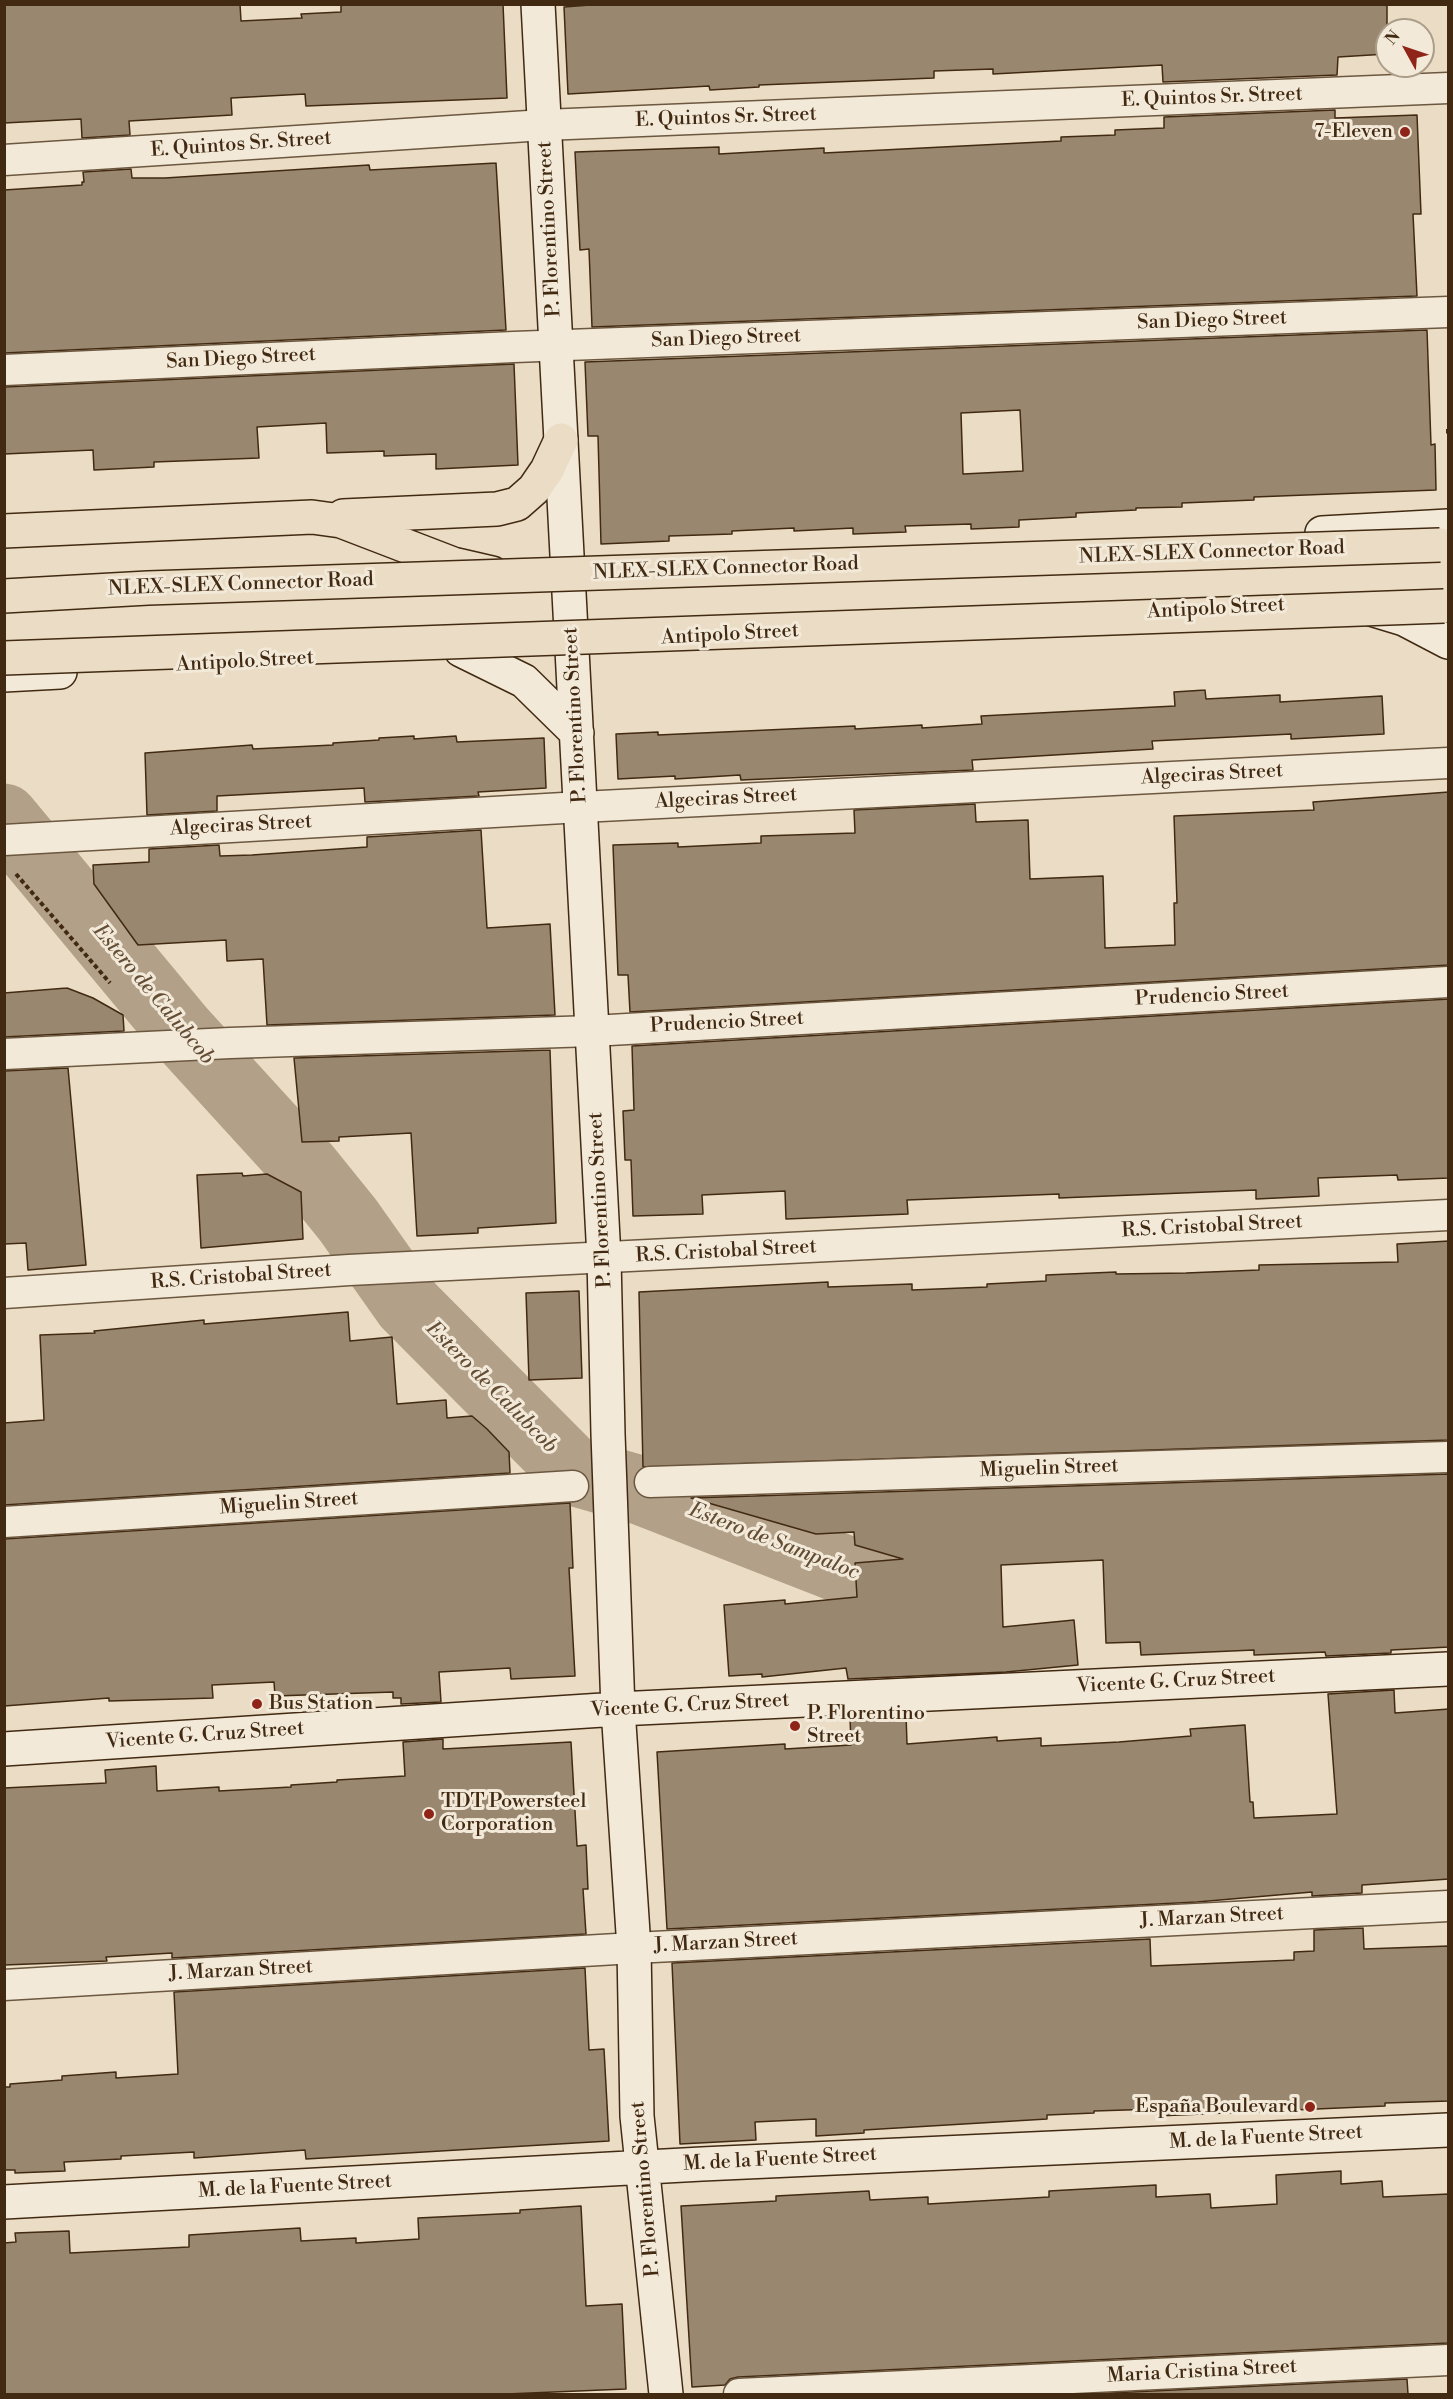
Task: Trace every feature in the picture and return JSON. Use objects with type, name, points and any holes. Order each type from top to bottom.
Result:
[{"type":"highway","points":[[4,531],[497,509],[517,504],[534,489],[547,470],[561,440]]},
{"type":"highway","points":[[312,517],[341,521],[453,564],[479,571],[569,577]]},
{"type":"highway","name":"NLEX-SLEX Connector Road","points":[[4,596],[172,587],[1449,544]]},
{"type":"highway","points":[[4,658],[1449,606]]},
{"type":"street","name":"P. Florentino Street","points":[[538,4],[604,1258],[618,1709],[634,1948],[637,2116],[666,2394]]},
{"type":"street","name":"E. Quintos Sr. Street","points":[[4,160],[544,125],[1449,88]]},
{"type":"street","name":"San Diego Street","points":[[4,370],[556,345],[1449,312]]},
{"type":"street","points":[[569,577],[1449,526]]},
{"type":"street","name":"Antipolo Street","points":[[4,675],[1351,602],[1404,619],[1449,642]]},
{"type":"street","points":[[461,650],[524,681],[577,733]]},
{"type":"street","name":"Algeciras Street","points":[[4,840],[581,807],[1449,763]]},
{"type":"street","name":"Prudencio Street","points":[[4,1054],[592,1030],[1449,982]]},
{"type":"street","name":"R.S. Cristobal Street","points":[[4,1293],[348,1270],[1449,1215]]},
{"type":"street","name":"Miguelin Street","points":[[650,1482],[1449,1457]]},
{"type":"street","name":"Miguelin Street","points":[[4,1522],[573,1486]]},
{"type":"street","name":"Vicente G. Cruz Street","points":[[4,1749],[618,1709],[1449,1669]]},
{"type":"street","name":"J. Marzan Street","points":[[4,1985],[634,1948],[1449,1906]]},
{"type":"street","name":"M. de la Fuente Street","points":[[4,2202],[641,2167],[1449,2130]]},
{"type":"street","name":"Maria Cristina Street","points":[[739,2394],[1449,2360]]},
{"type":"path","points":[[1449,429],[1449,436]]},
{"type":"path","points":[[12,869],[110,983]]},
{"type":"building","points":[[4,4],[240,4],[241,21],[302,18],[301,14],[341,12],[341,4],[503,4],[507,98],[306,106],[305,94],[231,98],[232,115],[129,121],[130,135],[82,138],[81,119],[4,123]]},
{"type":"building","points":[[603,4],[1387,4],[1387,18],[1375,18],[1375,55],[1338,57],[1337,75],[1163,82],[1162,65],[993,74],[993,69],[934,71],[934,78],[759,85],[759,87],[710,90],[709,86],[568,94],[564,7]]},
{"type":"building","points":[[1335,110],[1335,118],[1417,115],[1421,214],[1413,214],[1417,296],[592,327],[589,249],[580,250],[575,152],[719,147],[719,154],[824,148],[824,153],[1061,141],[1061,137],[1115,135],[1115,130],[1164,128],[1164,117]]},
{"type":"building","points":[[496,163],[506,330],[4,353],[4,190],[82,185],[83,172],[131,169],[132,178],[165,178],[369,165],[370,170]]},
{"type":"building","points":[[1427,330],[1431,445],[1435,444],[1436,490],[1254,497],[1254,500],[1182,503],[1182,507],[1136,508],[1136,510],[1076,513],[1076,517],[1019,520],[1019,527],[971,529],[971,524],[905,526],[906,532],[853,534],[853,528],[794,531],[794,528],[732,531],[732,534],[669,536],[669,541],[601,544],[598,436],[588,436],[585,362]],"holes":[[[1020,410],[1023,471],[963,474],[961,413]]]},
{"type":"building","points":[[514,364],[518,465],[436,469],[436,454],[384,456],[384,451],[327,453],[326,423],[257,427],[259,458],[154,462],[154,467],[94,470],[93,450],[4,454],[4,387]]},
{"type":"building","points":[[1205,690],[1206,699],[1280,695],[1280,702],[1382,696],[1384,734],[1291,739],[1291,734],[1152,741],[1153,749],[972,760],[973,770],[741,780],[740,775],[675,779],[675,776],[618,779],[616,734],[658,732],[658,735],[855,726],[855,729],[922,725],[922,728],[982,724],[981,716],[1175,706],[1174,692]]},
{"type":"building","points":[[414,736],[414,739],[456,736],[457,742],[544,738],[546,788],[478,792],[479,796],[365,802],[364,788],[217,796],[217,811],[147,815],[145,753],[252,745],[253,749],[333,745],[333,743]]},
{"type":"building","points":[[1449,792],[1449,965],[630,1012],[628,975],[618,975],[613,845],[678,843],[678,847],[761,843],[761,836],[855,833],[854,810],[975,804],[976,822],[1028,820],[1030,879],[1103,876],[1105,948],[1175,945],[1174,903],[1177,903],[1174,816],[1314,810],[1313,802]]},
{"type":"building","points":[[481,830],[487,928],[550,924],[555,1015],[267,1025],[263,959],[227,961],[226,940],[138,945],[94,884],[93,865],[149,862],[149,849],[219,845],[220,856],[252,855],[367,847],[367,837]]},
{"type":"building","points":[[67,988],[93,998],[123,1015],[124,1031],[4,1037],[4,993]]},
{"type":"building","points":[[1449,999],[1449,1178],[1398,1180],[1397,1175],[1318,1178],[1319,1196],[1256,1199],[1256,1190],[1059,1198],[1059,1194],[907,1200],[908,1214],[786,1219],[785,1191],[702,1195],[703,1214],[633,1216],[631,1160],[625,1160],[623,1111],[634,1110],[632,1046]]},
{"type":"building","points":[[550,1050],[556,1223],[478,1228],[478,1233],[417,1236],[411,1133],[339,1137],[339,1141],[302,1142],[294,1058]]},
{"type":"building","points":[[68,1068],[86,1265],[28,1270],[26,1243],[4,1244],[4,1071]]},
{"type":"building","points":[[242,1173],[243,1176],[267,1174],[301,1192],[303,1239],[201,1248],[197,1175]]},
{"type":"building","points":[[1449,1241],[1449,1440],[643,1467],[639,1292],[828,1282],[828,1287],[912,1284],[912,1290],[987,1287],[987,1284],[1046,1281],[1046,1275],[1116,1272],[1116,1274],[1186,1273],[1259,1270],[1259,1265],[1398,1262],[1397,1244]]},
{"type":"building","points":[[579,1291],[582,1378],[529,1380],[526,1293]]},
{"type":"building","points":[[348,1312],[350,1341],[392,1337],[397,1404],[446,1400],[447,1418],[472,1416],[509,1452],[510,1473],[4,1505],[4,1423],[44,1420],[40,1335],[95,1333],[94,1331],[204,1320],[204,1324]]},
{"type":"building","points":[[1449,1474],[1449,1647],[1326,1656],[1325,1652],[1254,1655],[1254,1650],[1141,1655],[1140,1642],[1106,1643],[1103,1560],[1001,1565],[1003,1627],[1074,1620],[1078,1665],[1006,1672],[848,1679],[846,1668],[762,1677],[762,1674],[729,1676],[724,1605],[785,1600],[785,1604],[857,1597],[855,1563],[903,1559],[855,1545],[854,1532],[816,1534],[691,1498]]},
{"type":"building","points":[[570,1503],[573,1568],[569,1568],[575,1676],[511,1679],[510,1668],[439,1672],[441,1702],[401,1704],[401,1698],[393,1698],[393,1692],[275,1696],[274,1682],[212,1685],[213,1698],[109,1701],[109,1698],[4,1706],[4,1539]]},
{"type":"building","points":[[1394,1690],[1395,1713],[1449,1709],[1449,1879],[1362,1885],[1362,1893],[1312,1896],[1312,1892],[1197,1902],[667,1929],[657,1752],[785,1744],[785,1749],[851,1745],[850,1717],[906,1714],[907,1744],[997,1737],[997,1741],[1041,1738],[1041,1746],[1119,1742],[1191,1736],[1190,1729],[1245,1725],[1250,1802],[1253,1802],[1254,1818],[1337,1814],[1328,1694]]},
{"type":"building","points":[[443,1739],[443,1749],[571,1742],[577,1846],[586,1845],[588,1889],[583,1889],[586,1934],[172,1958],[172,1953],[106,1957],[107,1961],[4,1965],[4,1788],[106,1783],[105,1770],[156,1766],[157,1791],[219,1787],[219,1791],[291,1787],[291,1785],[337,1782],[337,1780],[405,1776],[403,1742]]},
{"type":"building","points":[[1363,1928],[1364,1949],[1449,1946],[1449,2101],[1157,2116],[1157,2109],[1094,2111],[1094,2113],[1047,2115],[1047,2119],[864,2130],[864,2133],[816,2136],[816,2119],[755,2122],[756,2140],[680,2144],[672,1963],[1150,1939],[1151,1966],[1294,1960],[1294,1952],[1314,1951],[1314,1930]]},
{"type":"building","points":[[585,1968],[589,2050],[604,2049],[609,2141],[306,2159],[305,2150],[194,2158],[194,2152],[64,2162],[65,2171],[15,2173],[15,2170],[4,2170],[4,2087],[10,2087],[10,2084],[62,2080],[62,2076],[116,2072],[116,2078],[178,2074],[174,1992]]},
{"type":"building","points":[[1341,2171],[1341,2184],[1382,2181],[1383,2197],[1449,2194],[1449,2343],[738,2377],[730,2379],[725,2385],[692,2387],[681,2206],[776,2201],[776,2196],[869,2191],[870,2200],[928,2197],[928,2204],[1049,2197],[1049,2191],[1156,2185],[1156,2197],[1210,2194],[1211,2208],[1277,2204],[1276,2175]]},
{"type":"building","points":[[581,2206],[586,2306],[622,2304],[626,2389],[506,2394],[4,2394],[4,2243],[16,2242],[15,2233],[69,2231],[70,2253],[189,2247],[189,2235],[300,2228],[301,2241],[356,2238],[356,2243],[419,2239],[418,2218],[520,2213],[520,2210]]},
{"type":"building","points":[[1407,2379],[1408,2394],[1089,2394]]},
{"type":"waterway","name":"Estero de Sampaloc","points":[[4,818],[181,1031],[306,1168],[348,1220],[408,1305],[573,1471],[643,1491],[945,1609]]},
{"type":"place","name":"7-Eleven","points":[[1405,132]]},
{"type":"place","name":"Bus Station","points":[[257,1704]]},
{"type":"place","name":"P. Florentino Street","points":[[795,1726]]},
{"type":"place","name":"TDT Powersteel Corporation","points":[[429,1814]]},
{"type":"place","name":"España Boulevard","points":[[1310,2107]]},
{"type":"water label","name":"Estero de Calubcob","points":[[153,995]]},
{"type":"water label","name":"Estero de Calubcob","points":[[491,1388]]}]
